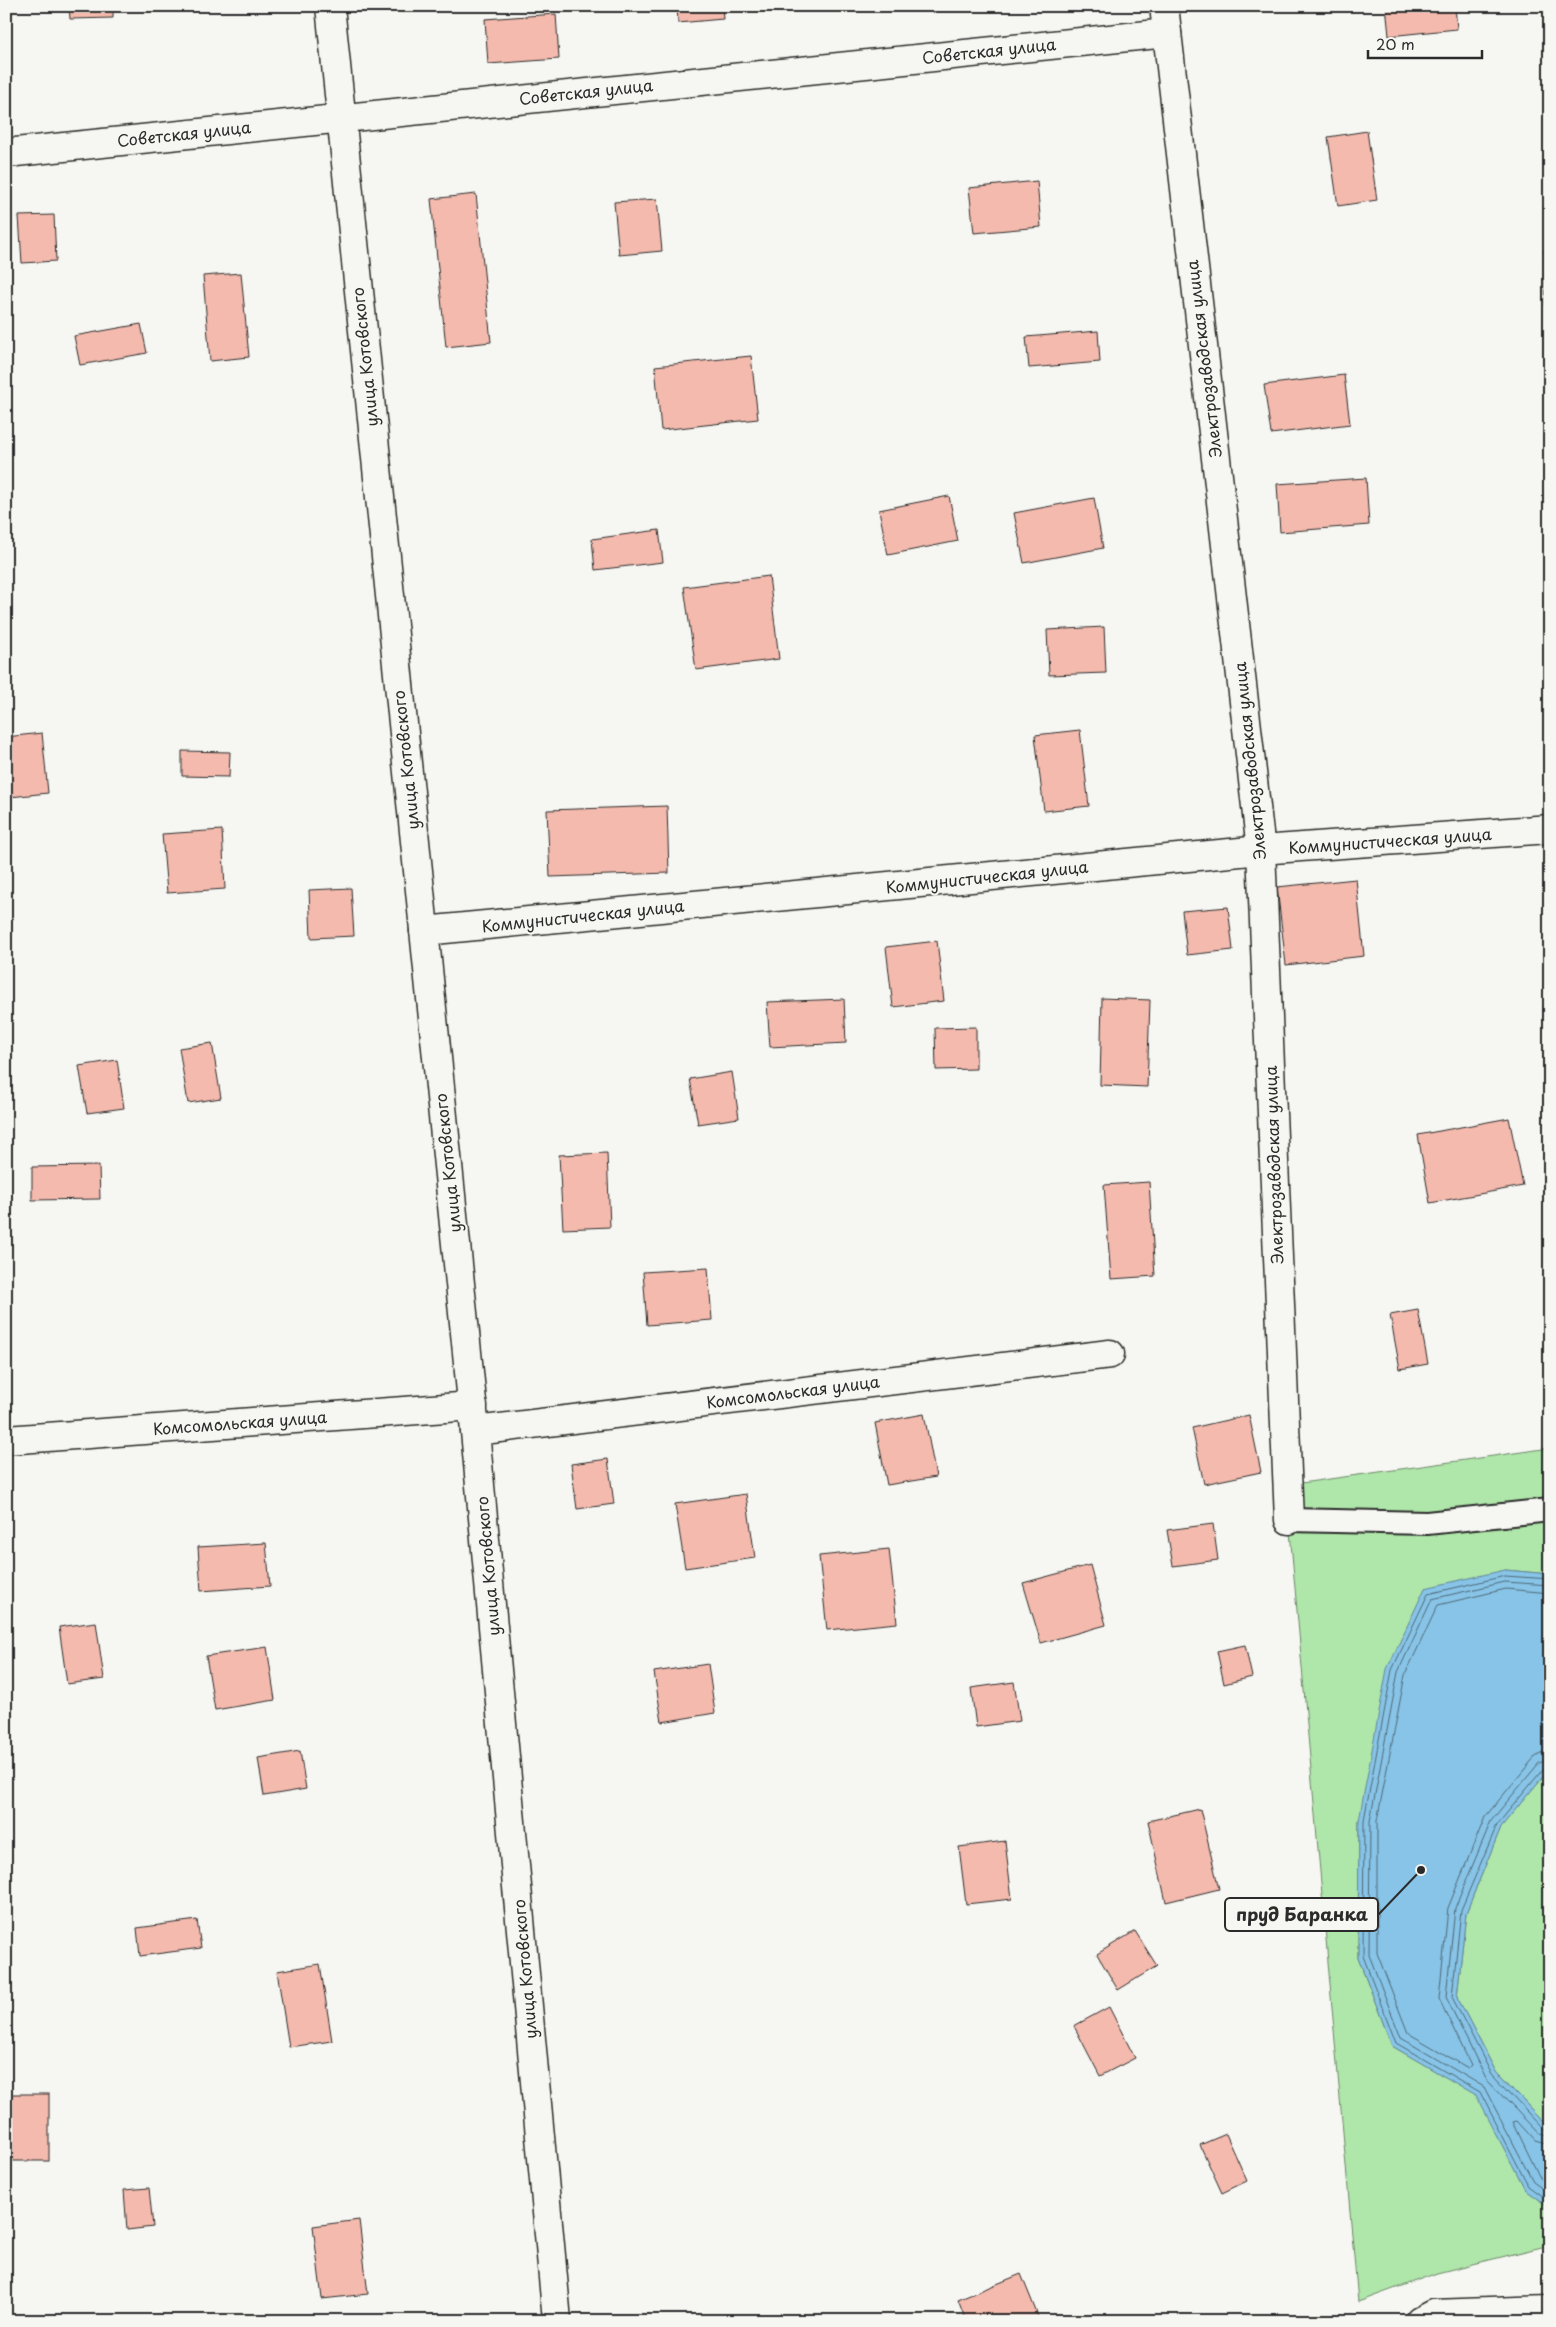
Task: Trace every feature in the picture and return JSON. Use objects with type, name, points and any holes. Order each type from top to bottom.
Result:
[{"type":"street","name":"улица Котовского","points":[[330,6],[474,1418],[557,2321]]},
{"type":"street","name":"Электрозаводская улица","points":[[1164,6],[1261,850],[1288,1520]]},
{"type":"street","name":"Советская улица","points":[[6,152],[1167,33]]},
{"type":"street","name":"Коммунистическая улица","points":[[424,931],[1261,850],[1550,829]]},
{"type":"street","name":"Комсомольская улица","points":[[6,1440],[474,1418],[1110,1354]]},
{"type":"street","points":[[1420,2321],[1433,2314],[1550,2310]]},
{"type":"lane","points":[[1288,1520],[1427,1524],[1550,1510]]},
{"type":"green space","points":[[1550,1448],[1550,1574],[1505,1570],[1359,1820],[1358,1957],[1392,2046],[1477,2095],[1525,2189],[1550,2207],[1550,2245],[1437,2273],[1358,2302],[1289,1520],[1294,1484]]},
{"type":"green space","points":[[1550,1768],[1550,2129],[1496,2072],[1457,1997],[1466,1913],[1501,1827]]},
{"type":"water","points":[[1505,1570],[1550,1574],[1550,1768],[1501,1827],[1466,1913],[1457,1997],[1496,2072],[1550,2129],[1550,2207],[1525,2189],[1476,2095],[1392,2046],[1358,1957],[1359,1820],[1387,1669],[1425,1588]]},
{"type":"building","points":[[69,6],[113,6],[113,18],[70,19]]},
{"type":"building","points":[[677,6],[722,6],[723,19],[678,23]]},
{"type":"building","points":[[1386,6],[1455,6],[1457,29],[1389,36]]},
{"type":"building","points":[[556,14],[559,59],[488,64],[485,19]]},
{"type":"building","points":[[1367,131],[1377,200],[1338,206],[1328,137]]},
{"type":"building","points":[[1037,181],[1041,227],[974,233],[969,188]]},
{"type":"building","points":[[476,194],[491,342],[446,347],[431,199]]},
{"type":"building","points":[[657,199],[662,251],[619,255],[614,202]]},
{"type":"building","points":[[54,215],[56,261],[22,263],[19,216]]},
{"type":"building","points":[[1544,249],[1550,249],[1550,313],[1546,313]]},
{"type":"building","points":[[241,273],[249,357],[210,361],[203,276]]},
{"type":"building","points":[[141,324],[147,353],[80,365],[74,336]]},
{"type":"building","points":[[1098,331],[1100,362],[1029,368],[1026,337]]},
{"type":"building","points":[[751,356],[758,419],[661,430],[655,366]]},
{"type":"building","points":[[1344,375],[1350,424],[1271,434],[1264,385]]},
{"type":"building","points":[[1366,478],[1369,525],[1280,532],[1277,484]]},
{"type":"building","points":[[949,496],[958,541],[888,555],[879,510]]},
{"type":"building","points":[[1094,498],[1103,548],[1024,563],[1014,513]]},
{"type":"building","points":[[659,530],[663,562],[595,570],[592,539]]},
{"type":"building","points":[[769,576],[779,659],[696,670],[684,587]]},
{"type":"building","points":[[1104,627],[1106,673],[1049,675],[1047,630]]},
{"type":"building","points":[[1080,730],[1089,806],[1044,811],[1035,735]]},
{"type":"building","points":[[42,733],[48,793],[10,797],[6,737]]},
{"type":"building","points":[[182,751],[230,752],[229,777],[182,776]]},
{"type":"building","points":[[667,806],[669,873],[550,877],[547,810]]},
{"type":"building","points":[[222,830],[225,889],[167,893],[162,834]]},
{"type":"building","points":[[1356,879],[1364,956],[1286,965],[1277,887]]},
{"type":"building","points":[[351,888],[354,936],[311,938],[309,890]]},
{"type":"building","points":[[1228,907],[1233,950],[1187,955],[1182,911]]},
{"type":"building","points":[[937,941],[944,1001],[893,1007],[886,947]]},
{"type":"building","points":[[1102,998],[1150,1000],[1147,1087],[1100,1085]]},
{"type":"building","points":[[844,999],[846,1043],[770,1047],[767,1002]]},
{"type":"building","points":[[976,1027],[976,1069],[936,1070],[935,1028]]},
{"type":"building","points":[[212,1043],[221,1098],[188,1103],[179,1048]]},
{"type":"building","points":[[117,1060],[124,1108],[87,1113],[79,1066]]},
{"type":"building","points":[[732,1072],[739,1118],[698,1124],[690,1079]]},
{"type":"building","points":[[1509,1118],[1523,1186],[1430,1203],[1418,1135]]},
{"type":"building","points":[[607,1153],[610,1227],[563,1229],[559,1155]]},
{"type":"building","points":[[99,1166],[100,1199],[32,1200],[32,1167]]},
{"type":"building","points":[[1149,1182],[1155,1276],[1111,1279],[1104,1185]]},
{"type":"building","points":[[708,1268],[712,1320],[647,1325],[643,1272]]},
{"type":"building","points":[[1418,1310],[1428,1364],[1400,1369],[1390,1315]]},
{"type":"building","points":[[924,1414],[936,1477],[887,1485],[875,1423]]},
{"type":"building","points":[[1249,1415],[1261,1472],[1204,1484],[1192,1428]]},
{"type":"building","points":[[608,1459],[614,1504],[577,1509],[571,1464]]},
{"type":"building","points":[[746,1494],[755,1558],[685,1568],[675,1504]]},
{"type":"building","points":[[1213,1524],[1218,1560],[1173,1566],[1167,1530]]},
{"type":"building","points":[[266,1543],[270,1586],[201,1591],[198,1547]]},
{"type":"building","points":[[889,1549],[897,1623],[827,1630],[819,1556]]},
{"type":"building","points":[[1090,1565],[1106,1625],[1041,1643],[1023,1583]]},
{"type":"building","points":[[96,1622],[104,1679],[67,1684],[59,1627]]},
{"type":"building","points":[[1245,1645],[1252,1677],[1224,1684],[1217,1651]]},
{"type":"building","points":[[267,1647],[275,1700],[215,1710],[206,1656]]},
{"type":"building","points":[[708,1664],[715,1713],[662,1722],[654,1672]]},
{"type":"building","points":[[1014,1682],[1020,1721],[976,1727],[971,1688]]},
{"type":"building","points":[[300,1751],[306,1789],[264,1796],[258,1758]]},
{"type":"building","points":[[1200,1809],[1219,1889],[1166,1902],[1148,1821]]},
{"type":"building","points":[[1005,1841],[1012,1899],[966,1904],[959,1847]]},
{"type":"building","points":[[197,1920],[201,1948],[140,1956],[137,1928]]},
{"type":"building","points":[[1135,1931],[1157,1966],[1118,1990],[1097,1954]]},
{"type":"building","points":[[320,1964],[332,2041],[289,2047],[277,1971]]},
{"type":"building","points":[[1109,2007],[1135,2058],[1100,2076],[1074,2026]]},
{"type":"building","points":[[6,2094],[49,2094],[49,2161],[6,2161]]},
{"type":"building","points":[[1226,2134],[1247,2181],[1222,2193],[1200,2145]]},
{"type":"building","points":[[149,2188],[153,2227],[127,2230],[124,2190]]},
{"type":"building","points":[[359,2220],[368,2294],[322,2299],[313,2226]]},
{"type":"building","points":[[1021,2274],[1040,2321],[966,2321],[958,2300]]},
{"type":"place","name":"пруд Баранка","points":[[1421,1870]]}]
